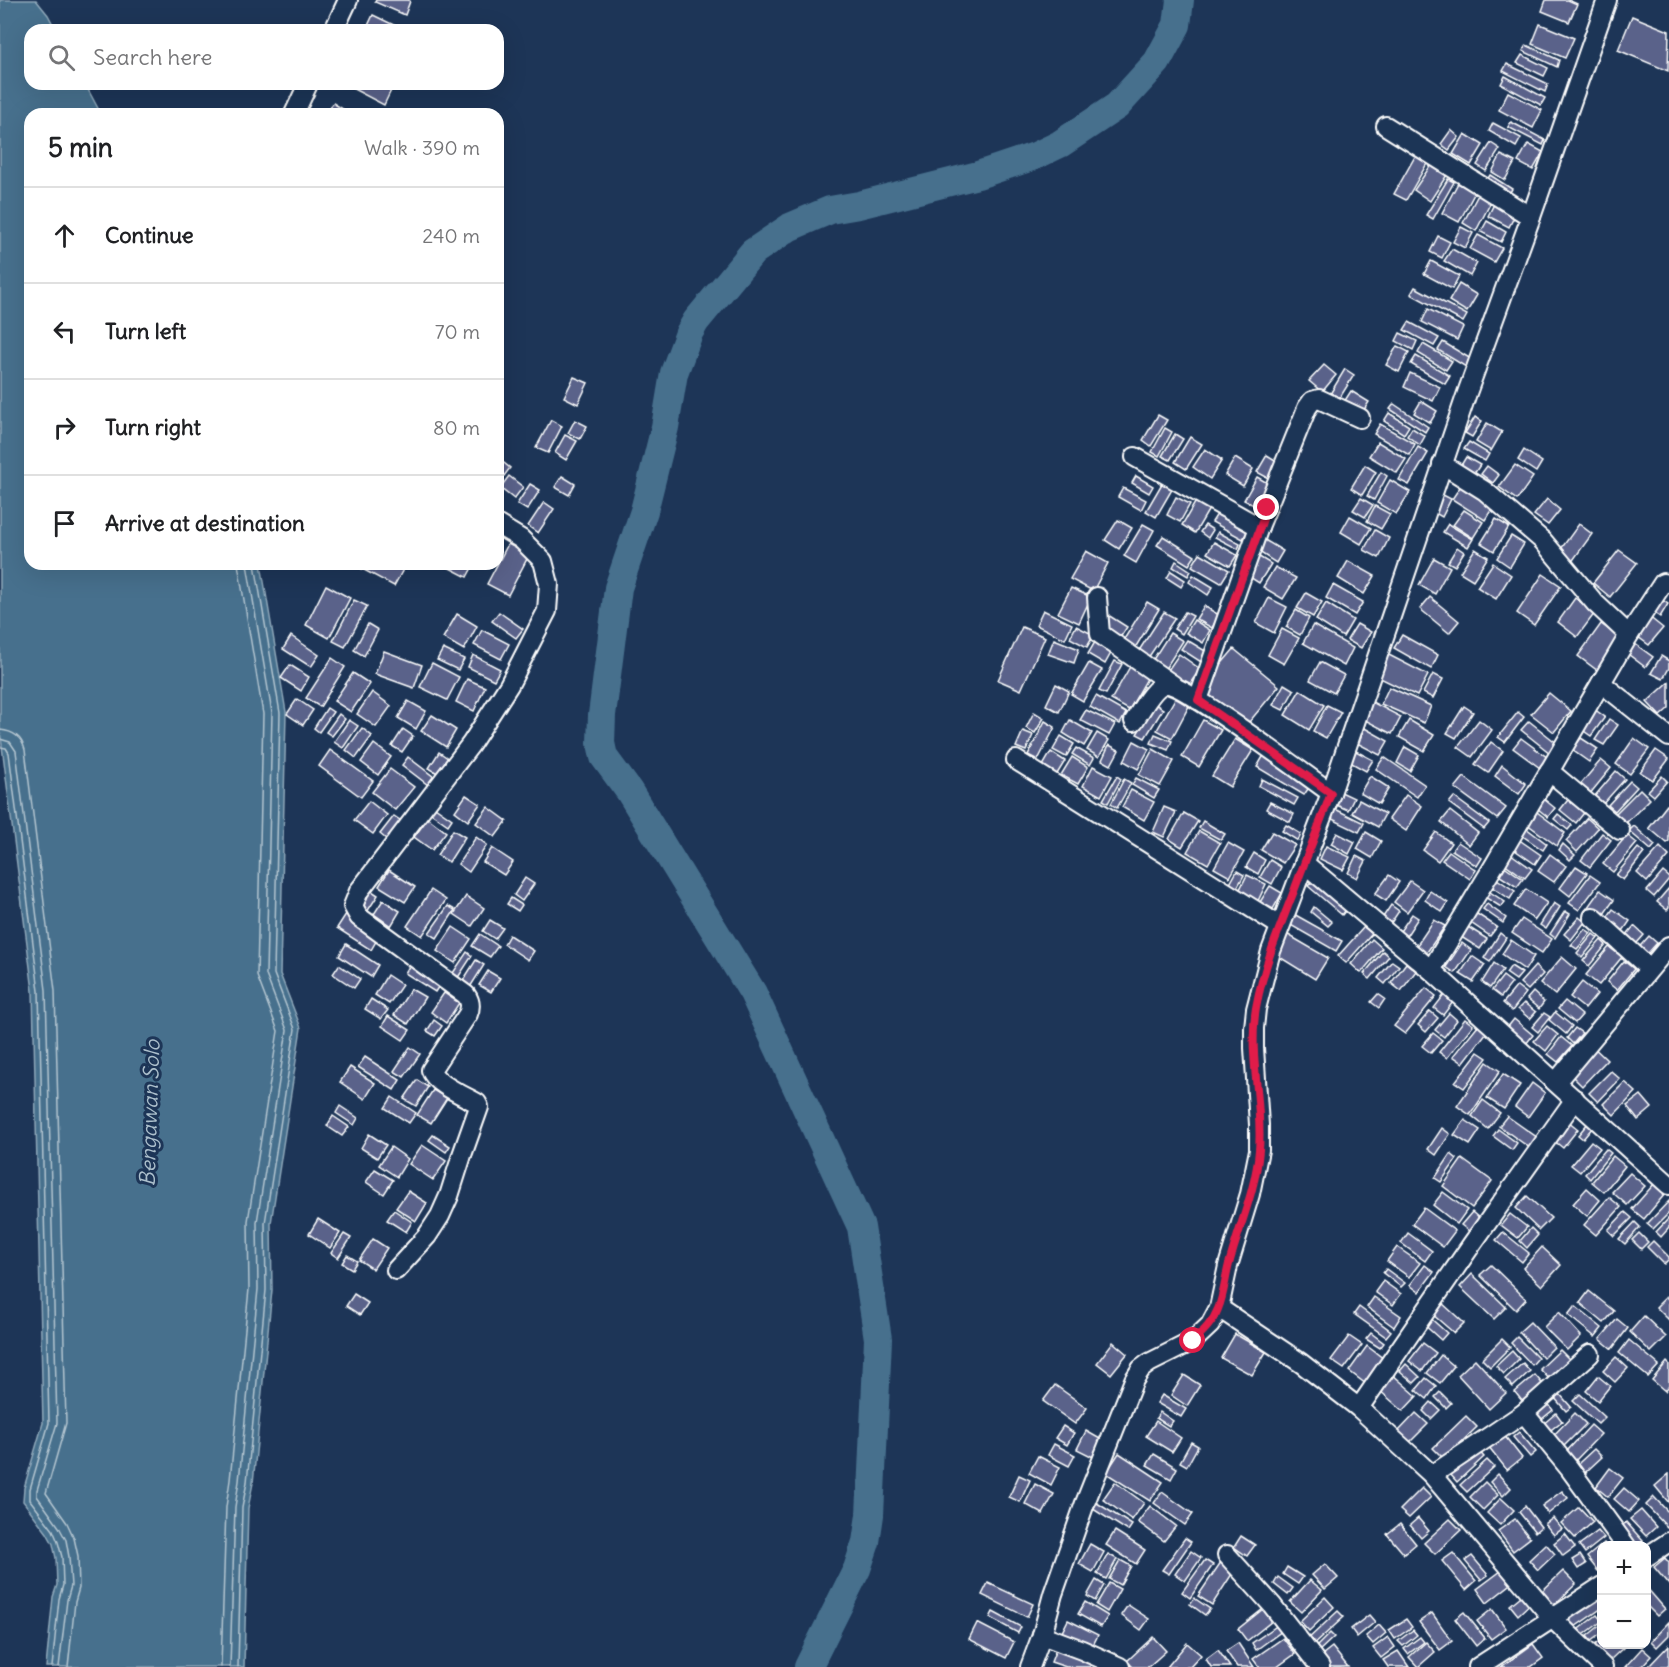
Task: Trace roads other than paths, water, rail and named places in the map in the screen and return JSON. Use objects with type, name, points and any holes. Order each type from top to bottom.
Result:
[{"type":"street","points":[[337,24],[348,0]]},
{"type":"street","points":[[1030,1667],[1085,1503],[1134,1380],[1141,1369],[1149,1363],[1193,1341],[1210,1325],[1219,1308],[1228,1266],[1250,1194],[1259,1150],[1254,1028],[1256,1009],[1271,951],[1331,793],[1442,464],[1607,0]]},
{"type":"street","points":[[297,108],[305,90]]},
{"type":"street","points":[[1386,126],[1531,217]]},
{"type":"street","points":[[1198,700],[1259,527],[1307,408],[1312,401],[1319,399],[1360,418]]},
{"type":"street","points":[[1134,457],[1259,527]]},
{"type":"street","points":[[1442,464],[1485,491],[1538,535],[1596,603],[1629,635]]},
{"type":"street","points":[[396,1270],[427,1236],[440,1216],[479,1107],[477,1102],[441,1083],[433,1076],[431,1070],[468,1014],[470,1001],[466,995],[359,917],[353,906],[359,891],[471,744],[509,685],[547,611],[549,584],[543,561],[521,539],[504,529]]},
{"type":"street","points":[[1431,970],[1629,635],[1663,583]]},
{"type":"street","points":[[1097,597],[1100,634],[1331,793]]},
{"type":"street","points":[[1134,721],[1156,688],[1164,684],[1173,685]]},
{"type":"street","points":[[1601,684],[1669,737]]},
{"type":"street","points":[[1016,760],[1280,926]]},
{"type":"street","points":[[1550,771],[1620,830]]},
{"type":"street","points":[[1304,863],[1431,970],[1669,1185]]},
{"type":"street","points":[[1593,917],[1649,968]]},
{"type":"street","points":[[1556,1082],[1669,946]]},
{"type":"street","points":[[1359,1408],[1575,1100]]},
{"type":"street","points":[[1219,1308],[1301,1363],[1359,1408],[1432,1475],[1553,1618],[1603,1667]]},
{"type":"street","points":[[1432,1475],[1524,1413],[1590,1354]]},
{"type":"street","points":[[1524,1413],[1569,1468],[1623,1541]]},
{"type":"street","points":[[1651,1554],[1669,1542]]},
{"type":"street","points":[[1227,1555],[1272,1605],[1320,1667]]},
{"type":"street","points":[[1478,1667],[1597,1589]]},
{"type":"street","points":[[1042,1635],[1120,1667]]},
{"type":"water","name":"Bengawan Solo","points":[[0,0],[36,0],[53,24],[24,24],[24,90],[88,90],[98,108],[24,108],[24,570],[262,570],[286,712],[280,974],[301,1028],[271,1223],[272,1290],[253,1483],[248,1508],[244,1667],[46,1667],[53,1597],[57,1585],[56,1558],[53,1544],[47,1533],[23,1501],[24,1488],[43,1423],[33,991],[0,730]]},
{"type":"waterway","points":[[808,1667],[857,1569],[866,1542],[870,1515],[878,1339],[861,1227],[753,993],[629,791],[604,757],[601,743],[602,715],[618,588],[644,511],[665,427],[674,373],[689,333],[696,321],[753,252],[790,227],[830,210],[859,205],[978,175],[1035,156],[1060,144],[1117,106],[1157,62],[1177,25],[1180,0]]}]
